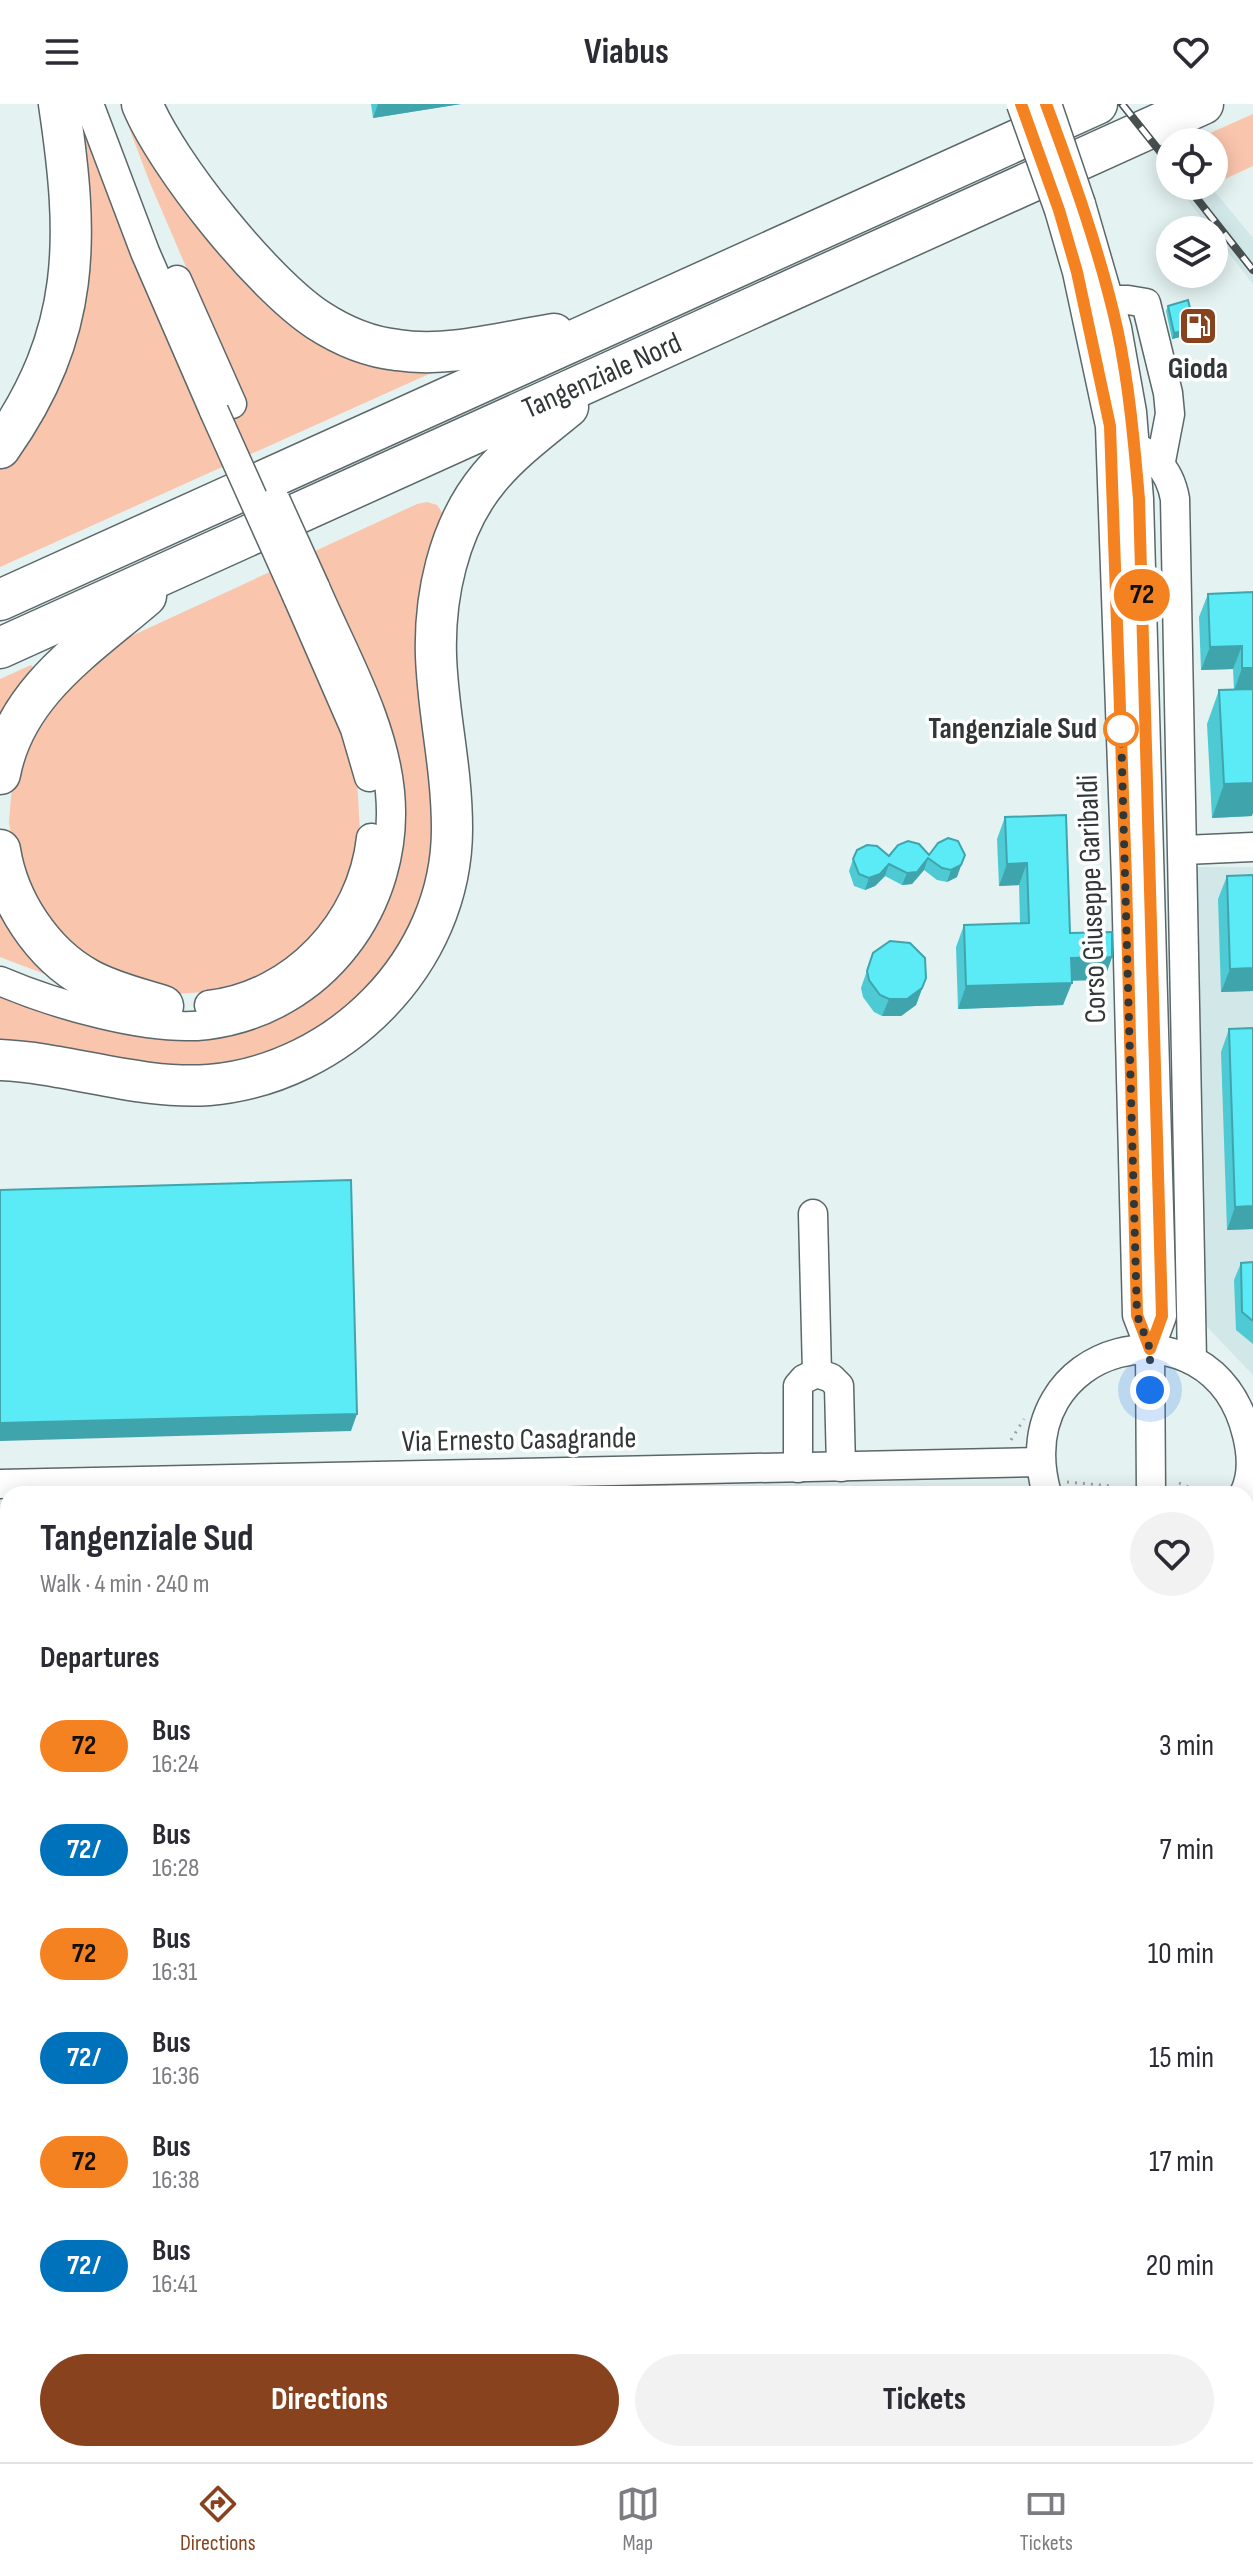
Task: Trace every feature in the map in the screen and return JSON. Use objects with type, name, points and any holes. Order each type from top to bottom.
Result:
[{"type":"highway","points":[[0,448],[45,370],[69,287],[71,210],[59,104]]},
{"type":"highway","points":[[142,104],[165,146],[212,211],[274,284],[336,331],[399,351],[450,351],[601,327]]},
{"type":"highway","name":"Tangenziale Nord","points":[[0,600],[1097,104]]},
{"type":"highway","name":"Tangenziale Nord","points":[[0,648],[1203,104]]},
{"type":"highway","points":[[0,1060],[146,1083],[231,1082],[279,1068],[327,1046],[348,1032],[386,997],[415,958],[431,926],[443,892],[451,850],[450,799],[438,703],[435,644],[440,591],[455,537],[488,476],[505,458],[610,371]]},
{"type":"highway","points":[[0,774],[10,741],[35,695],[71,657],[179,567]]},
{"type":"highway","points":[[0,850],[18,902],[45,945],[86,978],[113,991],[163,1006]]},
{"type":"street","points":[[0,981],[67,1004],[162,1024],[207,1025],[250,1015],[271,1007],[314,980],[344,950],[373,905],[390,838],[390,791],[377,732],[306,592],[223,408],[145,252],[89,104]]},
{"type":"street","points":[[107,104],[223,408]]},
{"type":"street","name":"Corso Giuseppe Garibaldi","points":[[1021,104],[1070,207],[1109,300],[1132,412],[1123,446],[1137,1315],[1150,1349],[1151,1486]]},
{"type":"street","name":"Corso Giuseppe Garibaldi","points":[[1047,104],[1070,207],[1077,272],[1110,426],[1123,446]]},
{"type":"street","points":[[1109,300],[1146,303],[1168,393],[1170,414],[1160,466]]},
{"type":"street","points":[[1123,446],[1146,451],[1160,466],[1175,499],[1192,1360]]},
{"type":"street","points":[[0,964],[36,980],[107,999],[191,1007],[218,1004],[264,988],[289,975],[321,948],[357,892],[365,869],[373,820],[372,792],[366,761],[306,592]]},
{"type":"street","points":[[1184,850],[1253,847]]},
{"type":"street","points":[[813,1214],[817,1373]]},
{"type":"street","points":[[1043,1479],[1041,1433],[1051,1406],[1067,1382],[1090,1364],[1116,1352],[1150,1349],[1192,1360],[1207,1369],[1230,1393],[1244,1423],[1252,1454],[1248,1486]]},
{"type":"street","points":[[798,1468],[798,1386],[817,1373],[831,1378],[839,1386],[841,1467]]},
{"type":"street","name":"Via Ernesto Casagrande","points":[[0,1484],[424,1485],[798,1468],[1010,1463],[1043,1479]]},
{"type":"path","points":[[1010,1463],[1009,1441],[1015,1437],[1025,1417]]},
{"type":"path","points":[[1043,1479],[1112,1486]]},
{"type":"path","points":[[1179,1483],[1186,1486]]},
{"type":"shaded area","points":[[120,104],[127,104],[255,285],[440,369],[0,567],[0,463],[22,437],[77,109],[114,211],[204,421],[244,402],[150,183]]},
{"type":"shaded area","points":[[1253,114],[1253,166],[1228,178],[1228,128],[1222,128]]},
{"type":"shaded area","points":[[1188,200],[1222,200],[1253,238],[1253,284],[1228,252],[1228,216],[1200,216]]},
{"type":"shaded area","points":[[427,502],[437,505],[443,514],[440,797],[429,899],[358,1013],[219,1074],[0,1049],[0,993],[152,1034],[324,984],[352,960],[369,936],[393,883],[403,832],[326,578],[283,600],[339,721],[357,780],[360,831],[343,899],[298,954],[259,979],[219,991],[176,994],[105,973],[42,920],[13,849],[9,822],[13,772],[53,695],[127,638]]},
{"type":"shaded area","points":[[31,665],[36,670],[0,724],[0,679]]},
{"type":"shaded area","points":[[1184,867],[1253,867],[1253,1375],[1191,1310]]},
{"type":"shaded area","points":[[0,901],[50,976],[0,957]]},
{"type":"building","points":[[1188,300],[1195,328],[1174,333],[1168,306]]},
{"type":"building","points":[[1253,592],[1253,668],[1242,668],[1242,646],[1210,647],[1208,594]]},
{"type":"building","points":[[1253,689],[1253,783],[1224,784],[1219,690]]},
{"type":"building","points":[[1066,815],[1070,933],[1112,932],[1112,957],[1071,958],[1072,983],[966,986],[964,925],[1029,923],[1027,863],[1007,864],[1005,817]]},
{"type":"building","points":[[948,838],[958,841],[965,855],[961,865],[951,870],[928,858],[917,872],[907,873],[889,864],[880,874],[869,878],[859,874],[853,859],[857,850],[867,845],[877,846],[889,856],[898,845],[908,841],[919,844],[929,855],[938,843]]},
{"type":"building","points":[[1253,875],[1253,968],[1230,969],[1227,876]]},
{"type":"building","points":[[890,941],[910,943],[925,958],[926,978],[922,988],[907,999],[889,999],[880,995],[869,980],[867,971],[873,953]]},
{"type":"building","points":[[1253,1028],[1253,1206],[1235,1207],[1229,1029]]},
{"type":"building","points":[[351,1180],[357,1414],[0,1423],[0,1190]]},
{"type":"building","points":[[1253,1262],[1253,1321],[1242,1312],[1241,1263]]},
{"type":"railway","points":[[1122,104],[1156,146]]},
{"type":"railway","points":[[1198,200],[1253,270]]},
{"type":"bus line","name":"72","points":[[1021,104],[1059,210],[1077,272],[1110,426],[1137,1315],[1150,1349],[1162,1316],[1139,499],[1132,412],[1117,328],[1095,249],[1046,104]]},
{"type":"place","name":"Gioda","points":[[1198,326]]},
{"type":"place","name":"Tangenziale Sud","points":[[1121,729]]},
{"type":"route","points":[[1121,729],[1137,1315],[1150,1349],[1150,1390]]}]
